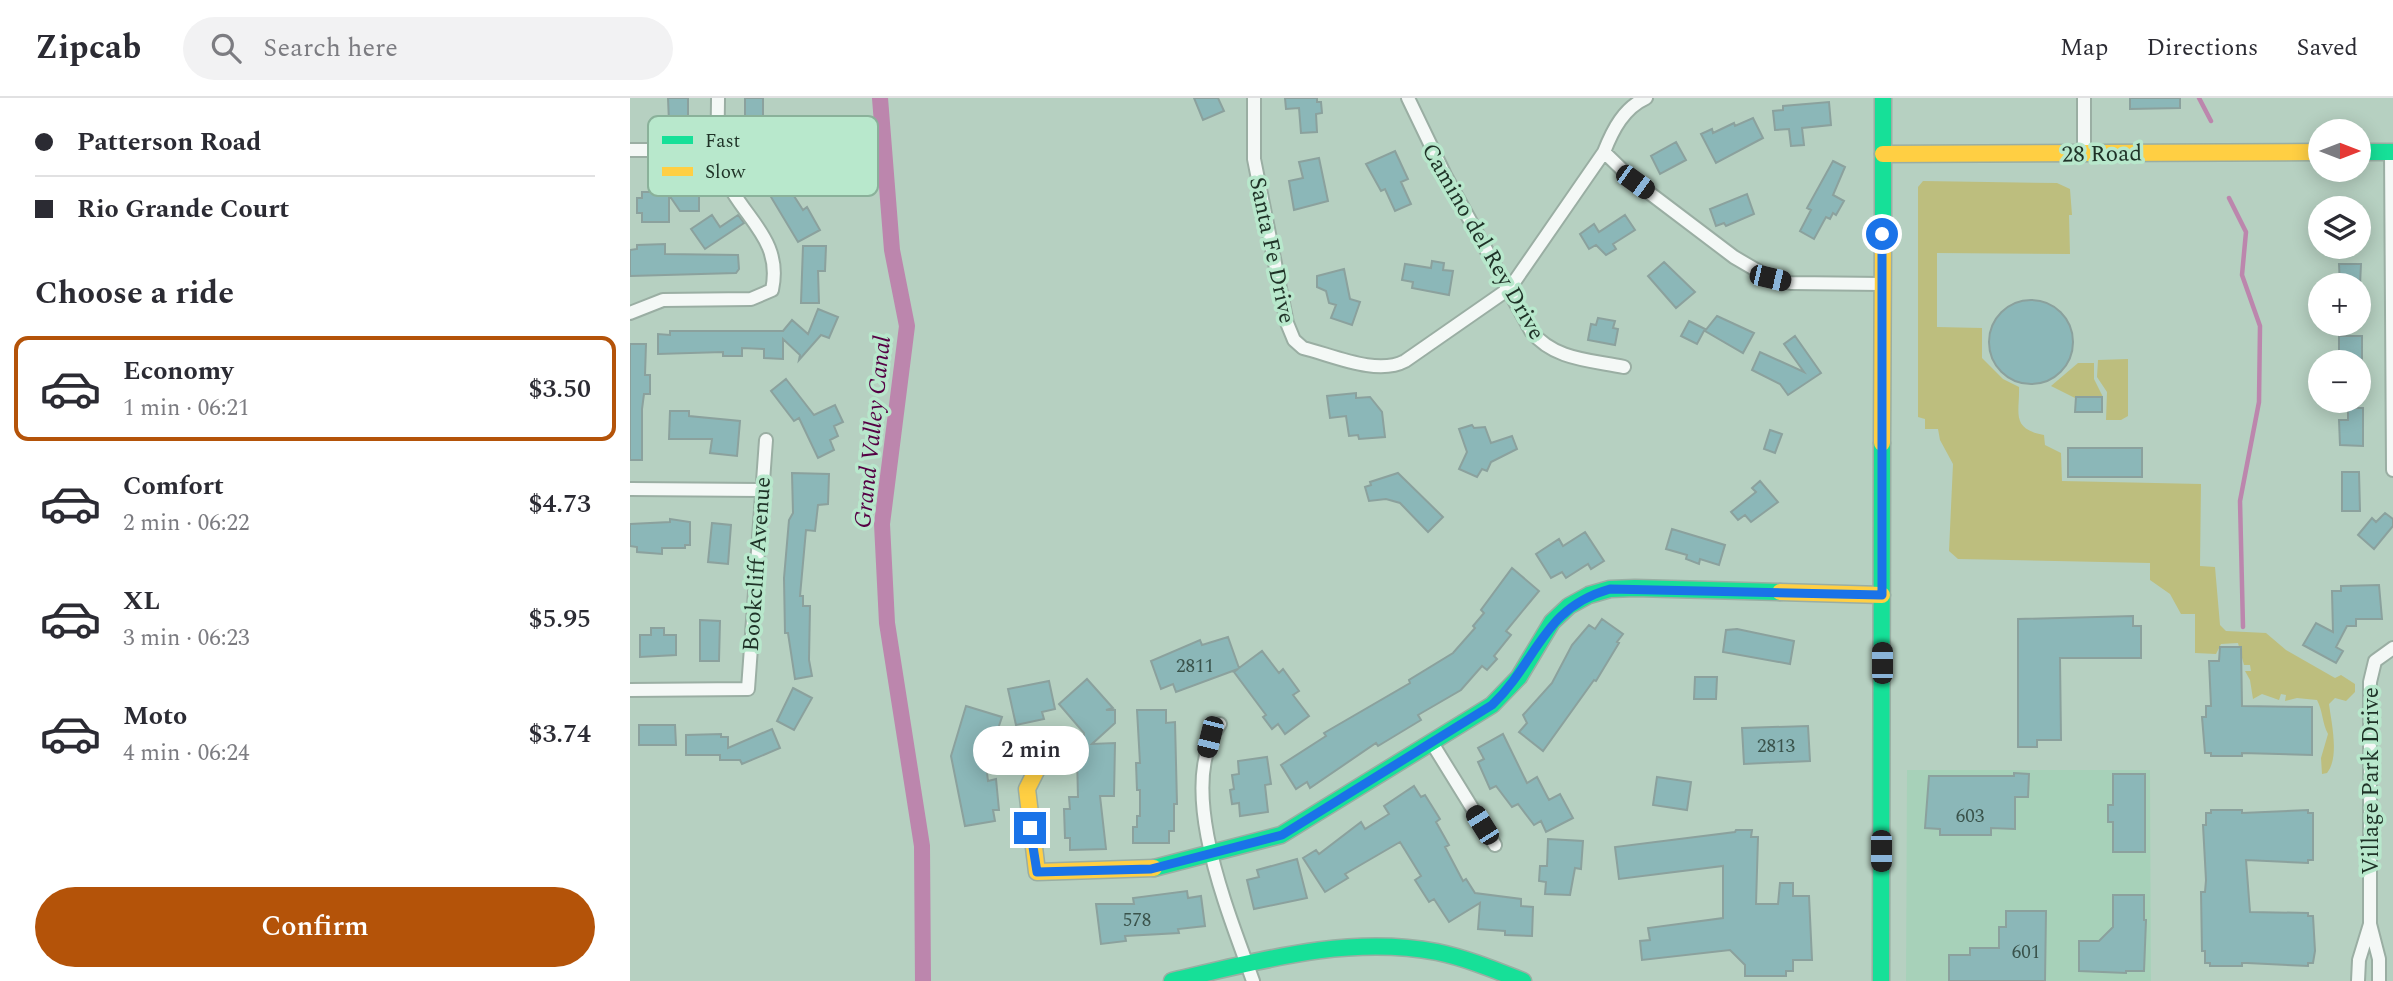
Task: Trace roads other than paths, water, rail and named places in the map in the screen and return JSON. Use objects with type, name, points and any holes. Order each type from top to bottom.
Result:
[{"type":"street","points":[[718,98],[718,116]]},
{"type":"street","name":"Santa Fe Drive","points":[[1254,98],[1254,159],[1287,323],[1294,340],[1303,348],[1381,367],[1394,366],[1510,288],[1604,152],[1610,135],[1637,100]]},
{"type":"street","name":"Camino del Rey Drive","points":[[1408,98],[1445,175],[1510,288],[1531,331],[1543,346],[1558,354],[1624,367]]},
{"type":"street","points":[[1881,981],[1883,98]]},
{"type":"street","points":[[2084,98],[2084,153]]},
{"type":"street","points":[[630,150],[648,150]]},
{"type":"street","points":[[1604,152],[1635,182],[1734,257],[1770,278],[1791,283],[1882,285]]},
{"type":"street","name":"28 Road","points":[[1883,154],[2308,152]]},
{"type":"street","points":[[2371,152],[2392,152],[2393,470]]},
{"type":"street","points":[[630,313],[663,300],[751,299],[772,290],[774,257],[765,237],[736,196]]},
{"type":"street","name":"Bookcliff Avenue","points":[[630,690],[748,689],[766,440]]},
{"type":"street","points":[[630,489],[761,489]]},
{"type":"street","points":[[1037,769],[1027,789],[1027,809],[1037,872],[1141,870],[1282,835],[1432,743],[1492,705],[1519,677],[1552,622],[1569,606],[1588,595],[1610,589],[1635,588],[1882,595]]},
{"type":"street","name":"Village Park Drive","points":[[2379,981],[2379,959],[2370,925],[2370,682],[2375,661],[2393,648]]},
{"type":"street","points":[[1220,724],[1210,737],[1204,761],[1206,830],[1211,854],[1253,981]]},
{"type":"street","points":[[1432,743],[1495,845]]},
{"type":"street","name":"Village Park Drive","points":[[2358,981],[2359,960],[2370,925]]},
{"type":"street","points":[[1172,981],[1335,947],[1397,946],[1465,960],[1523,981]]},
{"type":"waterway","name":"Grand Valley Canal","points":[[880,98],[892,250],[907,326],[882,524],[887,623],[922,846],[923,981]]},
{"type":"waterway","points":[[2199,98],[2211,121]]},
{"type":"waterway","points":[[2229,198],[2246,232],[2242,275],[2260,326],[2259,402],[2240,501],[2243,627]]}]
